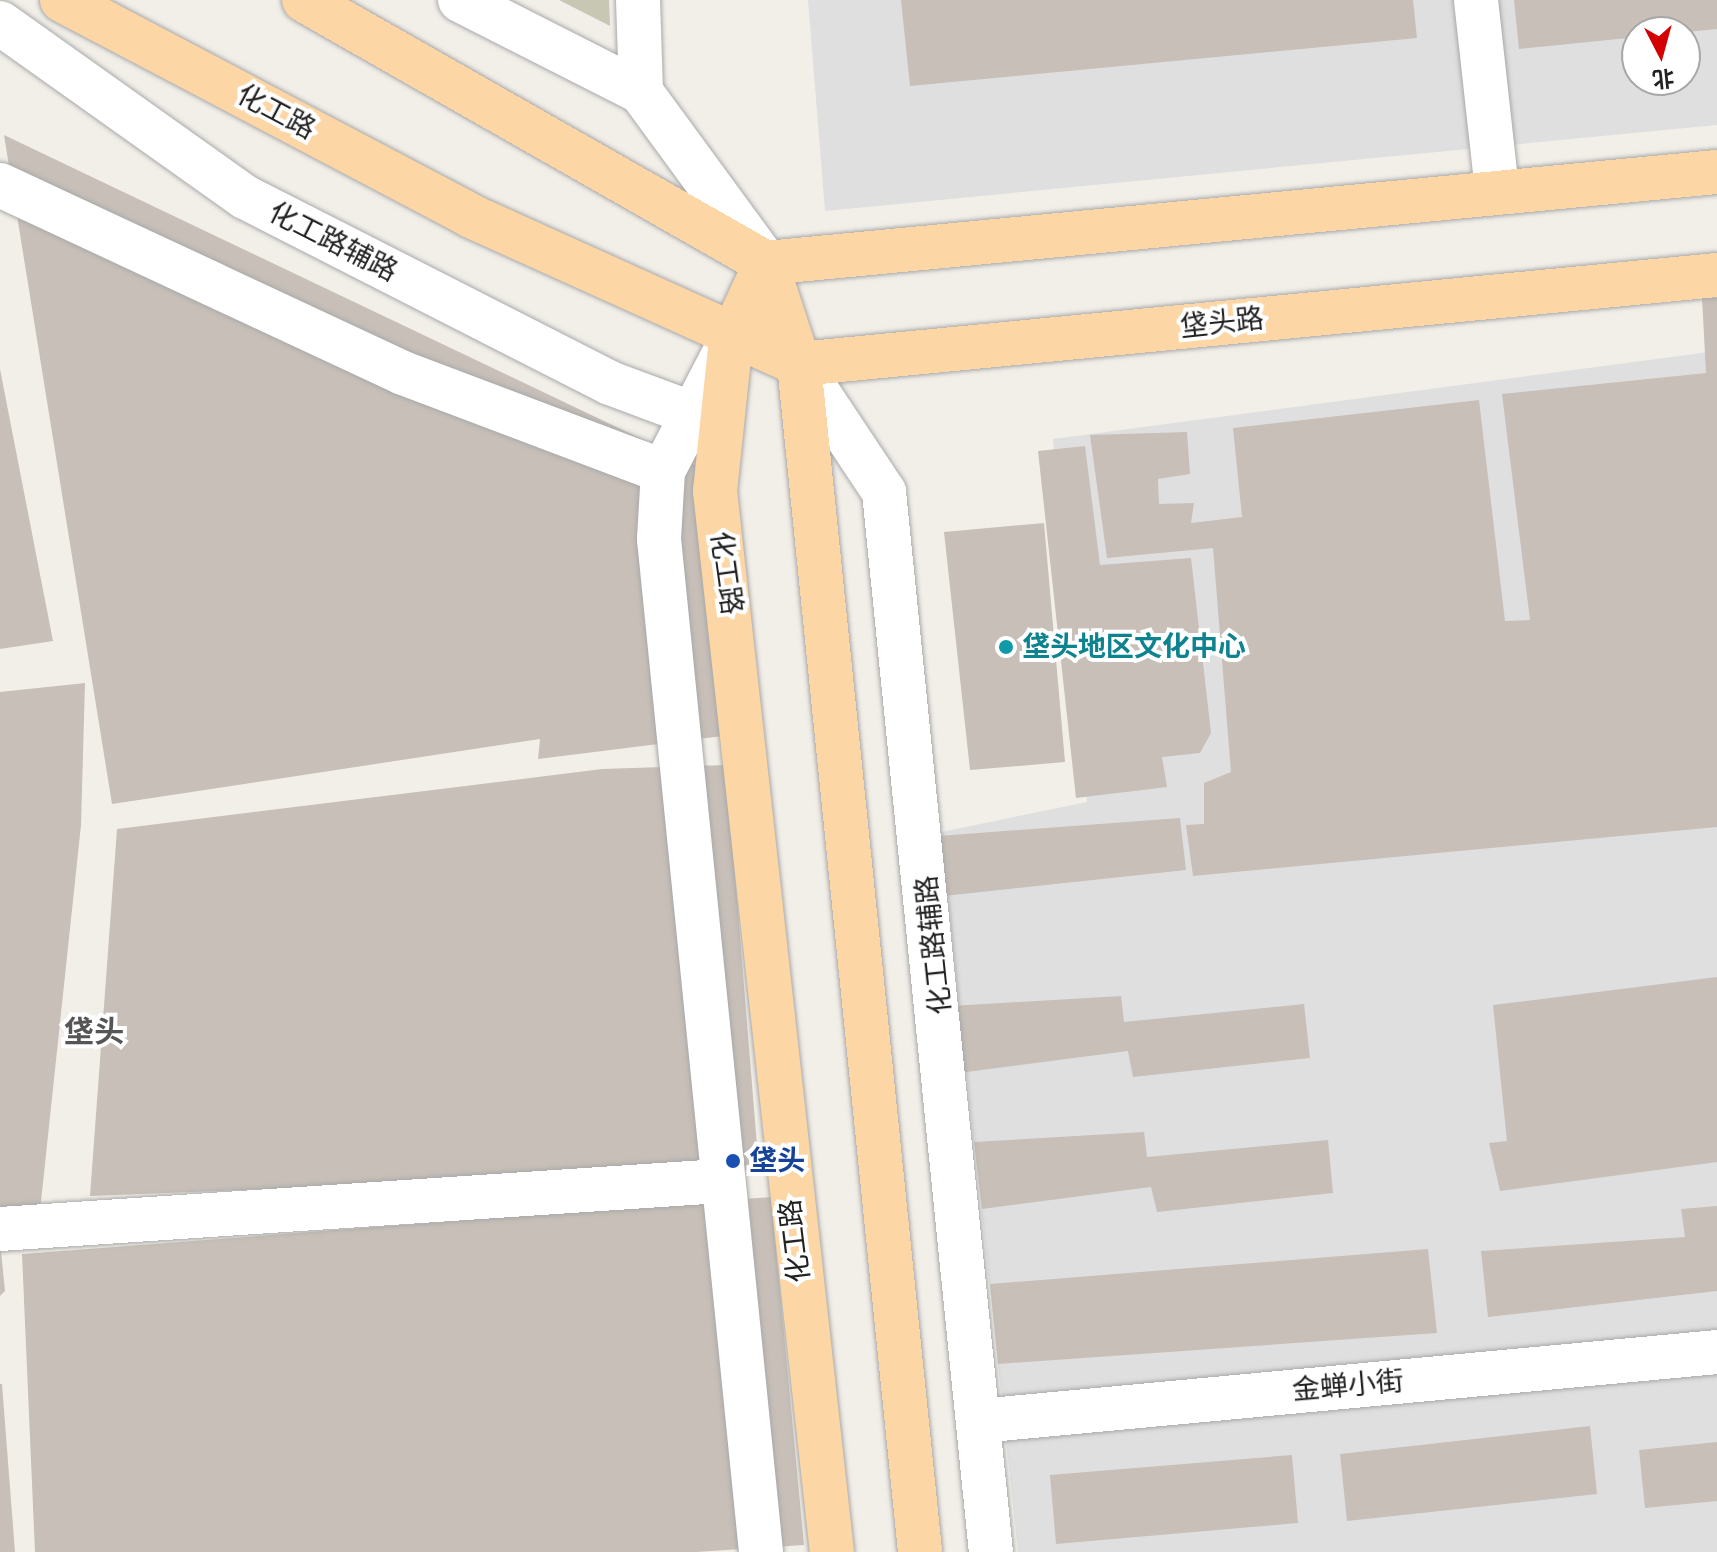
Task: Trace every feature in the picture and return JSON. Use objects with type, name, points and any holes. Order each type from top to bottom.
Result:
[{"type":"main road","name":"化工路","points":[[62,0],[471,216],[731,339],[715,491],[832,1552]]},
{"type":"main road","points":[[304,0],[766,263],[1497,189],[1717,172]]},
{"type":"main road","points":[[731,339],[766,263]]},
{"type":"main road","points":[[766,263],[799,364],[920,1552]]},
{"type":"main road","name":"垡头路","points":[[731,339],[799,364],[1717,275]]},
{"type":"street","points":[[460,0],[641,92],[766,263]]},
{"type":"street","points":[[638,0],[641,92]]},
{"type":"street","points":[[1476,0],[1497,189]]},
{"type":"street","name":"化工路辅路","points":[[0,23],[245,197],[610,383],[693,414]]},
{"type":"street","points":[[0,185],[403,373],[663,471]]},
{"type":"street","points":[[731,339],[663,471],[659,539],[720,1181],[761,1552]]},
{"type":"street","name":"化工路辅路","points":[[799,364],[884,492],[991,1552]]},
{"type":"street","points":[[0,1229],[720,1181]]},
{"type":"street","name":"金蝉小街","points":[[979,1421],[1717,1352]]},
{"type":"shaded area","points":[[559,0],[609,0],[610,26]]},
{"type":"shaded area","points":[[808,0],[1717,0],[1717,125],[825,211]]},
{"type":"shaded area","points":[[1717,351],[1717,1552],[1018,1552],[941,832],[1087,802],[1053,439]]},
{"type":"building","points":[[901,0],[1413,0],[1417,38],[910,86]]},
{"type":"building","points":[[1514,0],[1717,0],[1717,29],[1701,31],[1701,16],[1621,16],[1621,39],[1519,49]]},
{"type":"building","points":[[4,135],[696,465],[723,736],[538,759],[540,739],[112,804]]},
{"type":"building","points":[[1702,298],[1717,298],[1717,827],[1193,876],[1186,825],[1204,824],[1204,783],[1231,772],[1213,548],[1107,558],[1090,435],[1187,432],[1190,474],[1158,479],[1159,504],[1194,503],[1191,523],[1242,517],[1233,428],[1479,400],[1505,621],[1530,620],[1502,394],[1706,373]]},
{"type":"building","points":[[0,369],[53,641],[0,649]]},
{"type":"building","points":[[1085,446],[1100,565],[1191,558],[1211,733],[1200,753],[1162,757],[1167,787],[1076,798],[1038,451]]},
{"type":"building","name":"垡头地区文化中心","points":[[1044,523],[1065,762],[970,770],[944,532]]},
{"type":"building","points":[[85,683],[81,825],[40,1211],[0,1213],[0,692]]},
{"type":"building","points":[[726,765],[759,1170],[90,1196],[117,829],[602,769]]},
{"type":"building","points":[[1180,818],[1186,870],[944,896],[938,836]]},
{"type":"building","points":[[1717,977],[1717,1162],[1500,1191],[1489,1143],[1507,1141],[1493,1005]]},
{"type":"building","points":[[1121,996],[1124,1022],[1304,1004],[1310,1058],[1133,1077],[1128,1051],[959,1073],[951,1006]]},
{"type":"building","points":[[1144,1132],[1147,1157],[1328,1140],[1333,1193],[1157,1212],[1151,1187],[982,1209],[974,1142]]},
{"type":"building","points":[[771,1197],[804,1545],[696,1552],[35,1552],[22,1254]]},
{"type":"building","points":[[1717,1206],[1717,1291],[1488,1317],[1481,1251],[1685,1237],[1681,1209]]},
{"type":"building","points":[[0,1241],[5,1291],[0,1296]]},
{"type":"building","points":[[1428,1249],[1437,1333],[998,1364],[990,1284]]},
{"type":"building","points":[[2,1384],[15,1552],[0,1552]]},
{"type":"building","points":[[1590,1426],[1597,1494],[1347,1521],[1340,1454]]},
{"type":"building","points":[[1717,1442],[1717,1501],[1645,1508],[1639,1450]]},
{"type":"building","points":[[1292,1455],[1298,1523],[1056,1544],[1050,1475]]},
{"type":"place","name":"垡头地区文化中心","points":[[1006,647]]},
{"type":"place","name":"垡头","points":[[733,1161]]},
{"type":"district","name":"垡头","points":[[94,1032]]}]
